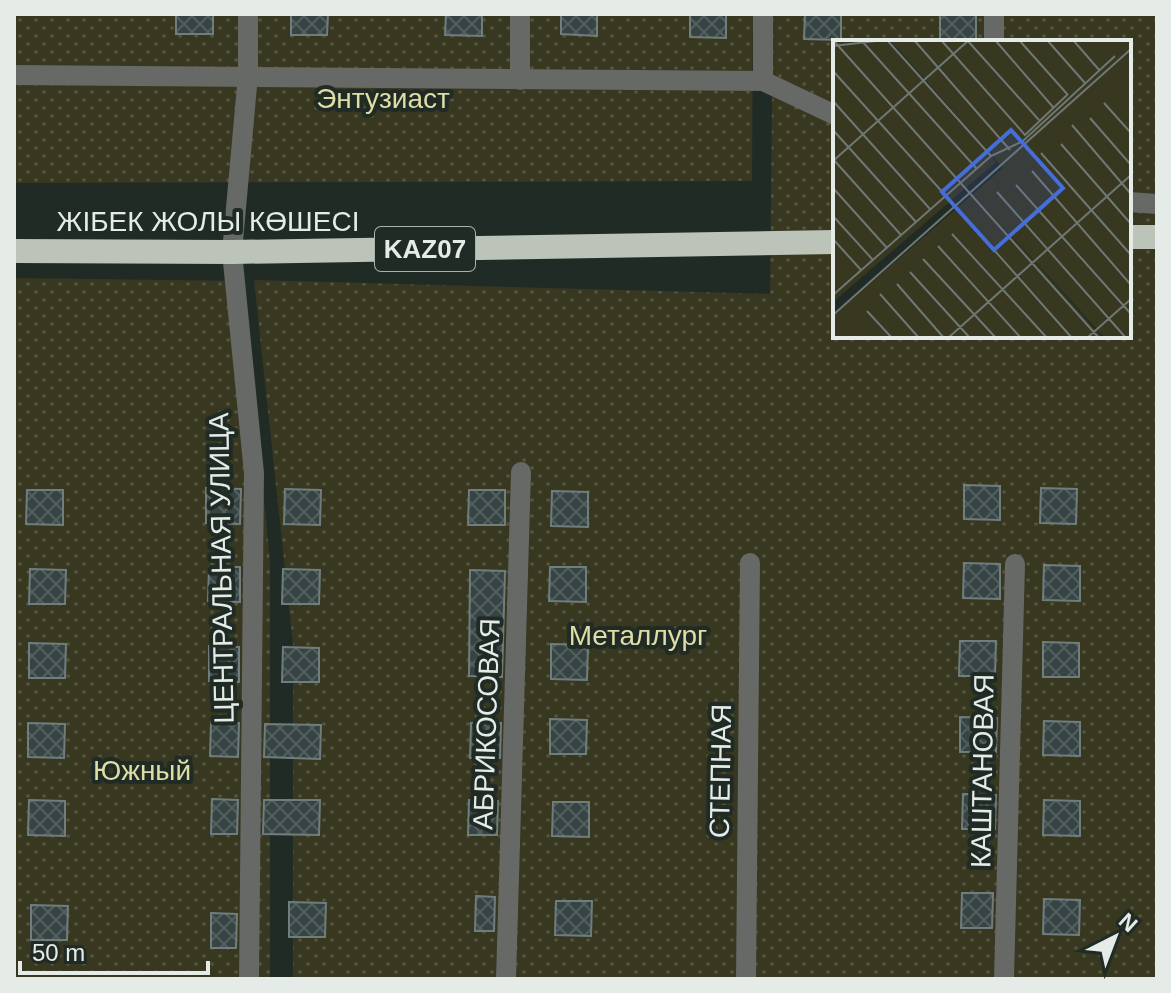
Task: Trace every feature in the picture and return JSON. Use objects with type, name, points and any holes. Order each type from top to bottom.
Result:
[{"type":"highway","points":[[1131,237],[1157,237]]},
{"type":"highway","name":"ЖІБЕК ЖОЛЫ КӨШЕСІ","points":[[14,251],[232,252],[833,242]]},
{"type":"street","name":"ЦЕНТРАЛЬНАЯ УЛИЦА","points":[[248,14],[248,75],[232,252],[254,473],[249,979]]},
{"type":"street","points":[[520,14],[520,80]]},
{"type":"street","points":[[763,14],[763,81]]},
{"type":"street","points":[[994,14],[994,40]]},
{"type":"street","points":[[14,75],[763,81],[833,114]]},
{"type":"street","points":[[1131,202],[1157,204]]},
{"type":"street","name":"АБРИКОСОВАЯ","points":[[506,979],[521,472]]},
{"type":"street","name":"СТЕПНАЯ","points":[[746,979],[750,563]]},
{"type":"street","name":"КАШТАНОВАЯ","points":[[1004,979],[1015,564]]},
{"type":"green space","name":"Энтузиаст","points":[[14,14],[753,14],[752,181],[14,183]]},
{"type":"green space","name":"Металлург","points":[[773,14],[1157,14],[1157,979],[293,979],[293,644],[254,280],[770,294]]},
{"type":"green space","name":"Южный","points":[[14,278],[243,281],[270,562],[270,979],[14,979]]},
{"type":"building","points":[[176,14],[213,14],[213,34],[176,34]]},
{"type":"building","points":[[291,14],[328,14],[327,35],[291,35]]},
{"type":"building","points":[[446,14],[482,14],[482,36],[445,35]]},
{"type":"building","points":[[561,14],[597,14],[597,36],[561,34]]},
{"type":"building","points":[[690,14],[726,14],[726,38],[690,37]]},
{"type":"building","points":[[805,14],[841,14],[841,40],[804,39]]},
{"type":"building","points":[[940,14],[976,14],[976,40],[940,40]]},
{"type":"building","points":[[964,485],[1000,486],[1000,520],[964,519]]},
{"type":"building","points":[[206,488],[241,489],[240,524],[206,523]]},
{"type":"building","points":[[1041,488],[1077,489],[1076,524],[1040,523]]},
{"type":"building","points":[[285,489],[321,490],[320,525],[284,524]]},
{"type":"building","points":[[27,490],[63,490],[63,525],[26,524]]},
{"type":"building","points":[[469,490],[505,490],[505,525],[468,525]]},
{"type":"building","points":[[552,491],[588,492],[588,527],[551,526]]},
{"type":"building","points":[[964,563],[1000,564],[1000,599],[963,598]]},
{"type":"building","points":[[1044,565],[1080,566],[1080,601],[1043,600]]},
{"type":"building","points":[[209,567],[240,567],[240,602],[208,601]]},
{"type":"building","points":[[550,567],[586,567],[586,602],[549,601]]},
{"type":"building","points":[[30,569],[66,570],[65,604],[29,604]]},
{"type":"building","points":[[283,569],[320,570],[319,604],[282,604]]},
{"type":"building","points":[[470,570],[505,571],[502,677],[469,676]]},
{"type":"building","points":[[960,641],[996,641],[995,676],[959,676]]},
{"type":"building","points":[[1043,642],[1079,643],[1079,677],[1043,677]]},
{"type":"building","points":[[29,643],[66,644],[65,678],[29,678]]},
{"type":"building","points":[[551,644],[588,645],[587,680],[551,679]]},
{"type":"building","points":[[209,646],[239,647],[239,682],[209,681]]},
{"type":"building","points":[[283,647],[319,648],[319,682],[282,682]]},
{"type":"building","points":[[960,717],[997,718],[996,752],[960,752]]},
{"type":"building","points":[[550,719],[587,720],[586,754],[550,754]]},
{"type":"building","points":[[1044,721],[1080,722],[1080,756],[1043,755]]},
{"type":"building","points":[[211,722],[239,723],[238,757],[210,756]]},
{"type":"building","points":[[28,723],[65,724],[64,758],[28,757]]},
{"type":"building","points":[[471,723],[501,723],[500,758],[470,758]]},
{"type":"building","points":[[265,724],[321,725],[320,759],[264,757]]},
{"type":"building","points":[[963,794],[996,795],[995,829],[962,829]]},
{"type":"building","points":[[212,799],[238,800],[237,834],[211,834]]},
{"type":"building","points":[[29,800],[65,801],[65,836],[28,835]]},
{"type":"building","points":[[264,800],[320,800],[319,835],[263,834]]},
{"type":"building","points":[[469,800],[498,801],[497,835],[468,835]]},
{"type":"building","points":[[1044,800],[1080,801],[1080,836],[1043,835]]},
{"type":"building","points":[[553,802],[589,802],[589,837],[552,836]]},
{"type":"building","points":[[962,893],[993,893],[992,928],[961,928]]},
{"type":"building","points":[[476,896],[495,897],[494,931],[475,931]]},
{"type":"building","points":[[1044,899],[1080,900],[1079,935],[1043,934]]},
{"type":"building","points":[[556,901],[592,901],[591,936],[555,935]]},
{"type":"building","points":[[289,902],[326,903],[325,937],[289,937]]},
{"type":"building","points":[[31,905],[68,906],[67,940],[31,940]]},
{"type":"building","points":[[211,913],[237,914],[236,948],[211,948]]}]
